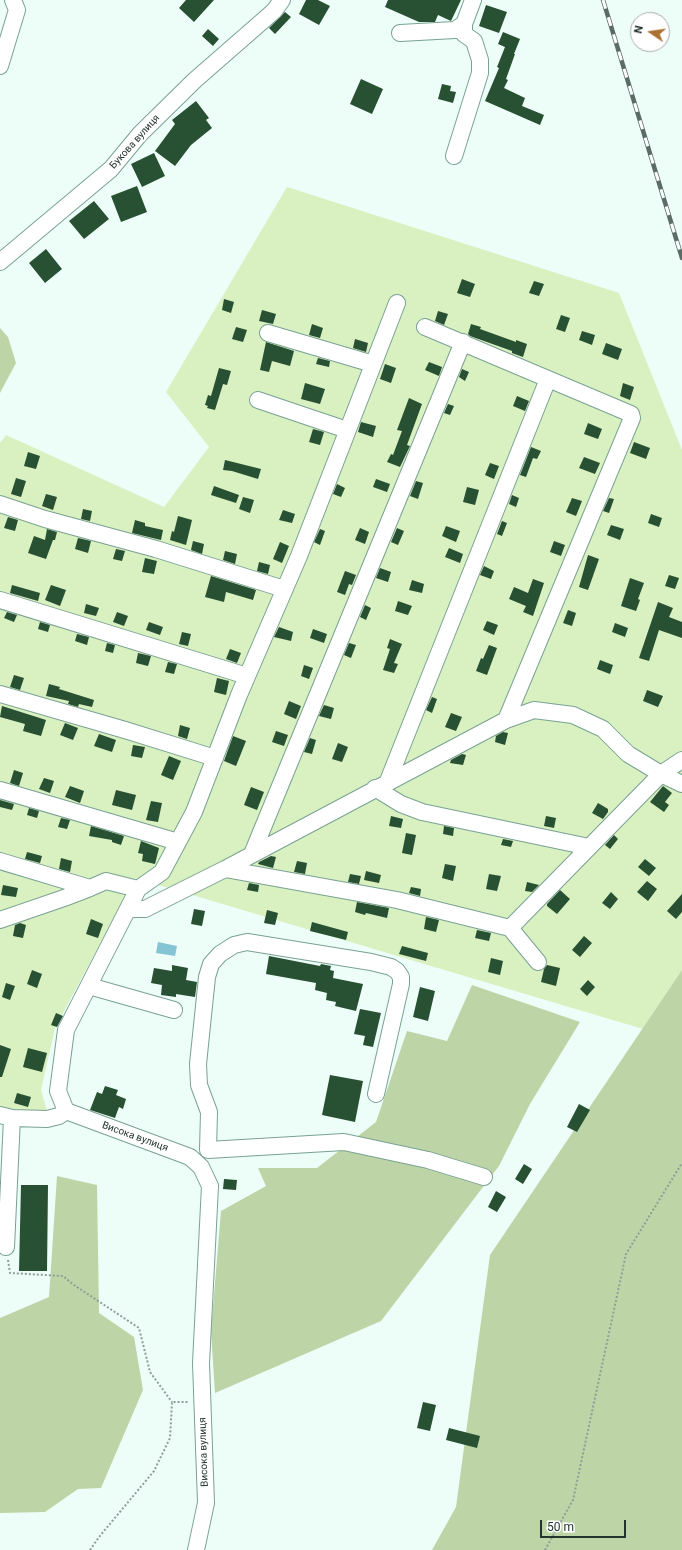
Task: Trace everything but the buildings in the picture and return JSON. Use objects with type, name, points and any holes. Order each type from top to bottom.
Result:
[{"type":"street","points":[[0,66],[17,10],[13,0]]},
{"type":"street","name":"Букова вулиця","points":[[0,262],[111,169],[140,134],[195,80],[274,11],[282,0]]},
{"type":"street","points":[[454,156],[480,73],[480,60],[474,41],[464,34],[464,24],[474,0]]},
{"type":"street","points":[[400,33],[455,30],[464,24]]},
{"type":"street","points":[[6,1247],[4,1196],[6,1116],[47,1120],[60,1116],[66,1111],[58,1091],[66,1030],[138,889],[162,872],[194,812],[397,303]]},
{"type":"street","points":[[425,327],[631,414],[632,418],[506,720]]},
{"type":"street","points":[[268,333],[373,364]]},
{"type":"street","points":[[252,854],[462,342]]},
{"type":"street","points":[[382,785],[548,379]]},
{"type":"street","points":[[258,400],[347,430]]},
{"type":"street","points":[[0,504],[45,519],[156,549],[284,589]]},
{"type":"street","points":[[0,600],[247,676]]},
{"type":"street","points":[[0,694],[215,758]]},
{"type":"street","points":[[128,909],[145,909],[225,869],[506,720],[534,710],[573,715],[603,729],[628,754],[661,774],[682,784]]},
{"type":"street","points":[[510,928],[661,774],[682,760]]},
{"type":"street","points":[[382,785],[401,804],[422,812],[589,847]]},
{"type":"street","points":[[0,790],[178,842]]},
{"type":"street","points":[[0,861],[90,888]]},
{"type":"street","points":[[225,869],[397,900],[510,928],[538,962]]},
{"type":"street","points":[[0,920],[64,898],[106,881],[138,889]]},
{"type":"street","points":[[201,1166],[208,1150],[208,1112],[199,1085],[198,1064],[207,977],[211,964],[220,954],[234,946],[247,942],[371,962],[391,967],[397,971],[401,977],[401,984],[376,1094]]},
{"type":"street","points":[[89,986],[174,1010]]},
{"type":"street","name":"Висока вулиця","points":[[66,1111],[190,1157],[201,1166],[210,1186],[201,1363],[206,1504],[196,1550]]},
{"type":"street","points":[[208,1150],[344,1142],[428,1160],[484,1177]]},
{"type":"path","points":[[545,1550],[573,1500],[626,1254],[682,1163]]},
{"type":"path","points":[[6,1247],[10,1273],[64,1276],[74,1285],[139,1328],[150,1372],[172,1402],[170,1438],[154,1471],[90,1550]]},
{"type":"path","points":[[172,1402],[202,1402]]},
{"type":"green space","points":[[287,187],[619,293],[682,450],[682,970],[643,1029],[135,878],[55,1028],[41,1090],[47,1111],[0,1109],[0,443],[6,435],[164,507],[209,447],[166,392]]},
{"type":"green space","points":[[0,328],[8,337],[16,363],[0,393]]},
{"type":"green space","points":[[682,970],[682,1550],[432,1550],[456,1507],[490,1255]]},
{"type":"green space","points":[[472,985],[580,1022],[530,1104],[499,1166],[381,1321],[215,1393],[211,1331],[221,1211],[266,1186],[258,1168],[317,1168],[376,1122],[407,1031],[447,1041]]},
{"type":"green space","points":[[57,1176],[97,1185],[99,1313],[134,1337],[143,1390],[101,1488],[78,1489],[45,1512],[0,1513],[0,1318],[49,1297]]},
{"type":"water","points":[[158,942],[177,946],[175,956],[156,953]]},
{"type":"railway","points":[[603,0],[682,258]]}]
